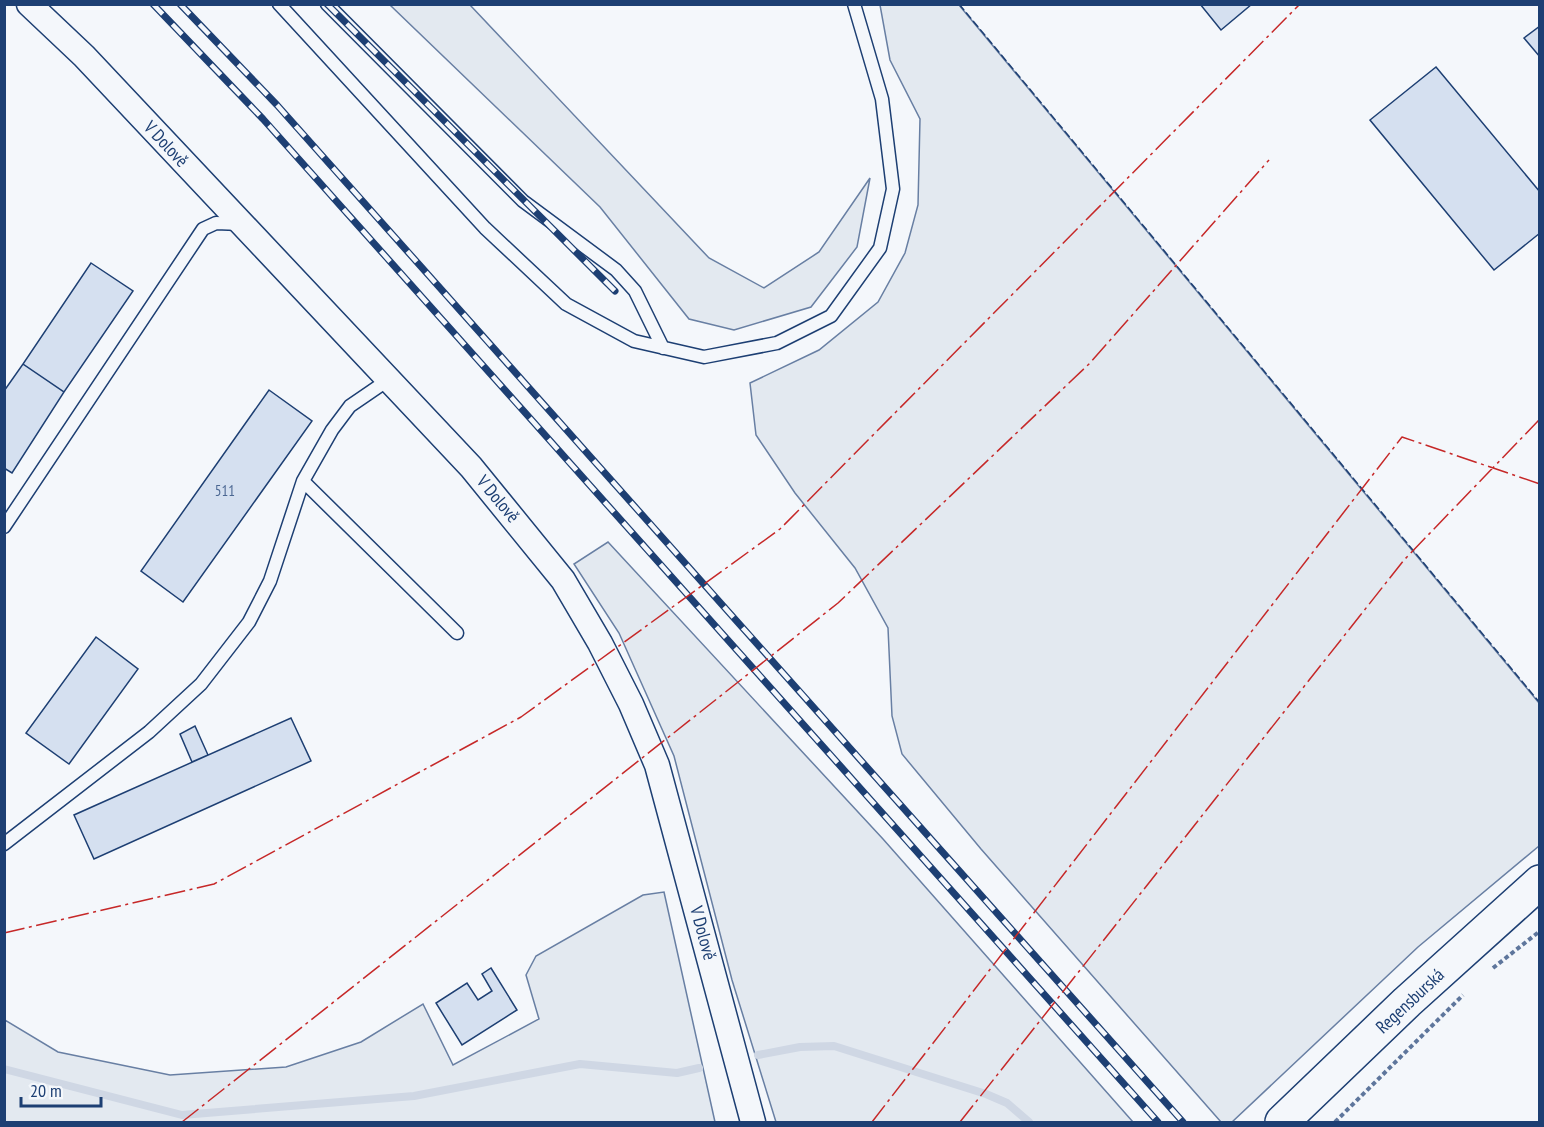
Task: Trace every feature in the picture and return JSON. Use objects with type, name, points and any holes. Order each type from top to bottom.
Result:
[{"type":"main road","name":"Regensburská","points":[[1282,1122],[1407,1002],[1539,882]]},
{"type":"street","name":"V Dolově","points":[[29,4],[84,56],[471,466],[563,580],[600,643],[631,704],[657,765],[753,1122]]},
{"type":"lane","points":[[279,4],[485,228],[566,304],[634,341],[704,357],[777,343],[831,316],[880,248],[892,189],[882,99],[854,4]]},
{"type":"lane","points":[[327,4],[523,201],[616,270],[635,291],[663,348]]},
{"type":"lane","points":[[4,527],[203,229],[216,223],[241,224]]},
{"type":"lane","points":[[4,844],[149,732],[201,684],[249,622],[270,581],[303,481],[332,430],[350,406],[388,380]]},
{"type":"lane","points":[[303,481],[457,633]]},
{"type":"path","points":[[1489,971],[1539,932]]},
{"type":"path","points":[[1335,1122],[1465,993]]},
{"type":"shaded area","points":[[390,5],[470,5],[709,258],[764,288],[819,252],[870,178],[857,247],[811,307],[734,330],[689,319],[600,207]]},
{"type":"shaded area","points":[[880,5],[959,5],[1539,703],[1539,846],[1418,947],[1232,1122],[1221,1122],[981,849],[902,754],[892,716],[888,628],[855,568],[795,493],[756,435],[750,383],[819,350],[878,302],[905,253],[918,205],[920,119],[890,60]]},
{"type":"shaded area","points":[[608,542],[883,839],[1133,1122],[776,1122],[732,980],[674,756],[619,633],[574,564]]},
{"type":"shaded area","points":[[664,892],[715,1122],[5,1122],[5,1020],[58,1052],[170,1075],[286,1067],[361,1042],[423,1004],[453,1065],[539,1019],[526,975],[536,956],[643,895]]},
{"type":"building","points":[[1200,4],[1252,4],[1221,30]]},
{"type":"building","points":[[1540,26],[1540,57],[1524,38]]},
{"type":"building","points":[[1436,67],[1540,192],[1540,233],[1494,270],[1370,120]]},
{"type":"building","points":[[91,263],[133,291],[64,392],[23,364]]},
{"type":"building","points":[[23,364],[64,392],[12,473],[4,468],[4,391]]},
{"type":"building","points":[[269,390],[312,421],[183,602],[141,571]]},
{"type":"building","points":[[96,637],[138,669],[69,764],[26,733]]},
{"type":"building","points":[[291,718],[311,761],[94,859],[74,815]]},
{"type":"building","points":[[195,726],[208,755],[192,762],[180,734]]},
{"type":"building","points":[[491,968],[517,1010],[462,1045],[436,1003],[467,983],[478,1000],[492,991],[482,974]]},
{"type":"waterway","points":[[758,1055],[800,1047],[834,1046],[986,1094],[1007,1103],[1029,1122]]},
{"type":"waterway","points":[[4,1069],[182,1115],[414,1096],[580,1064],[677,1073],[699,1068]]},
{"type":"railway","points":[[153,4],[263,119],[1158,1122]]},
{"type":"railway","points":[[180,4],[277,105],[1183,1122]]},
{"type":"railway","points":[[327,4],[615,291]]},
{"type":"fence","points":[[959,4],[1540,703]]},
{"type":"power","points":[[4,933],[214,884],[521,717],[780,529],[1300,4]]},
{"type":"power","points":[[182,1122],[838,603],[1090,363],[1269,160]]},
{"type":"power","points":[[960,1122],[1404,560],[1540,419]]},
{"type":"power","points":[[872,1122],[1402,437],[1540,484]]}]
